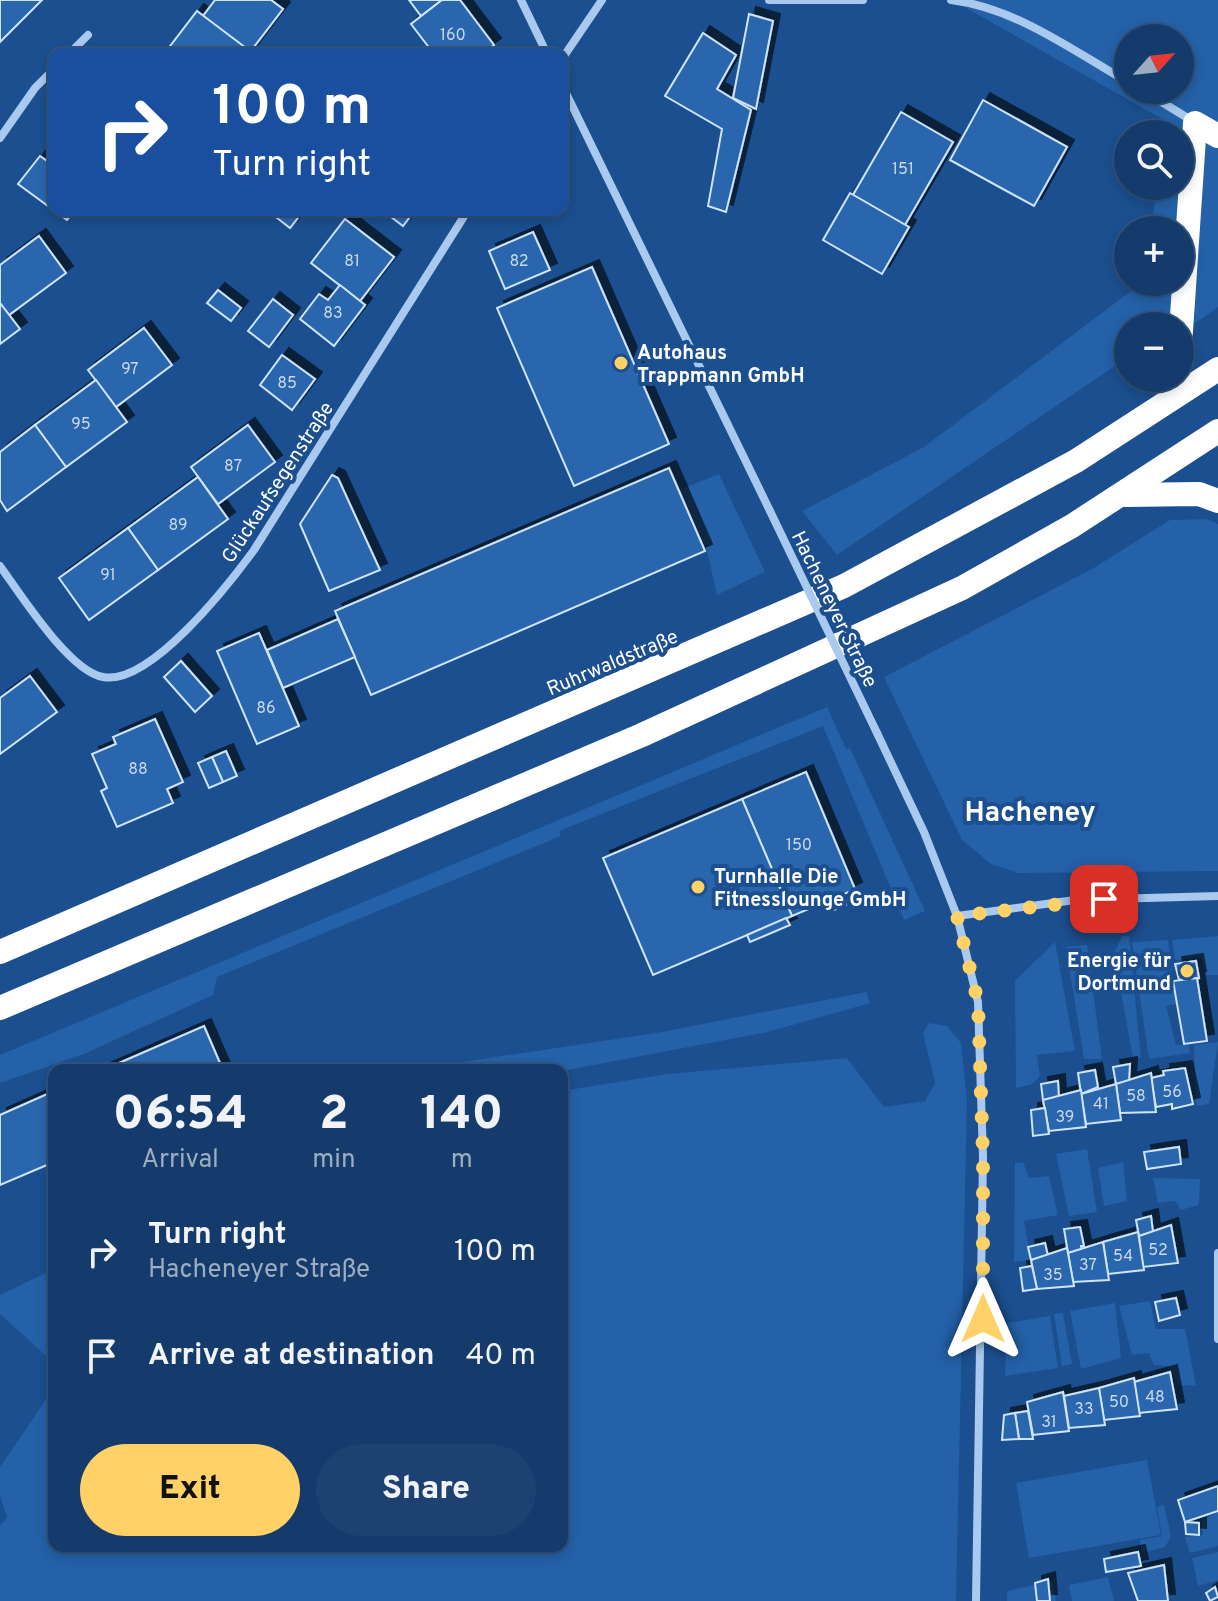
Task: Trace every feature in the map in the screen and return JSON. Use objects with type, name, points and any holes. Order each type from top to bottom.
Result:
[{"type":"highway","points":[[1182,312],[1195,123],[1218,136]]},
{"type":"highway","name":"Ruhrwaldstraße","points":[[0,952],[844,586],[1006,501],[1146,417],[1218,369]]},
{"type":"highway","points":[[1146,417],[1161,392]]},
{"type":"highway","points":[[0,1008],[642,735],[962,588],[1119,496],[1218,431]]},
{"type":"highway","points":[[1119,496],[1159,492],[1199,494],[1218,501]]},
{"type":"street","points":[[521,0],[544,48]]},
{"type":"street","points":[[568,50],[602,0]]},
{"type":"street","points":[[769,0],[863,0]]},
{"type":"street","points":[[951,0],[975,3],[1013,16],[1114,74]]},
{"type":"street","points":[[75,48],[88,35]]},
{"type":"street","points":[[0,138],[35,88],[48,75]]},
{"type":"street","points":[[1164,104],[1195,123]]},
{"type":"street","name":"Hacheneyer Straße","points":[[568,105],[877,733],[924,832],[957,916],[978,1002],[983,1157],[976,1601]]},
{"type":"street","name":"Glückaufsegenstraße","points":[[0,566],[67,655],[103,677],[131,674],[167,648],[230,582],[254,550],[464,216]]},
{"type":"street","points":[[957,916],[1075,900],[1218,896]]},
{"type":"street","points":[[1218,1253],[1218,1339]]},
{"type":"shaded area","points":[[952,0],[1218,0],[1218,307],[1194,324],[1195,310],[1114,312],[1114,367],[837,555],[802,511],[924,447],[1124,296],[1194,296],[1194,216],[1153,216],[1155,200],[1194,200],[1194,120],[1164,120],[1136,104],[1194,104],[1194,24],[1114,24],[1114,92]]},
{"type":"shaded area","points":[[719,474],[765,572],[717,595],[707,551],[679,490]]},
{"type":"shaded area","points":[[1206,519],[1218,524],[1218,871],[1018,873],[991,864],[962,840],[884,677],[1092,569],[1170,520]]},
{"type":"shaded area","points":[[827,707],[846,749],[850,748],[925,911],[904,920],[823,726],[559,831],[561,836],[217,977],[213,995],[84,1054],[0,1083],[0,1055]]},
{"type":"shaded area","points":[[1122,936],[1129,936],[1141,1058],[1133,1058],[1114,954]]},
{"type":"shaded area","points":[[1218,936],[1218,975],[1206,975],[1201,957],[1175,960],[1172,940]]},
{"type":"shaded area","points":[[1168,940],[1176,1004],[1166,1006],[1176,1045],[1189,1045],[1190,1053],[1149,1059],[1132,942]]},
{"type":"shaded area","points":[[1055,942],[1075,1051],[1037,1055],[1040,1076],[1033,1084],[1016,1088],[1015,981]]},
{"type":"shaded area","points":[[1087,945],[1102,1059],[1084,1059],[1066,947]]},
{"type":"shaded area","points":[[866,992],[870,1003],[768,1032],[568,1070],[568,1064],[449,1064],[662,1032]]},
{"type":"shaded area","points":[[929,1023],[947,1026],[961,1043],[967,1100],[956,1601],[0,1601],[0,1525],[7,1518],[0,1496],[0,1467],[48,1397],[48,1552],[568,1552],[568,1090],[667,1074],[847,1058],[884,1107],[925,1101],[935,1083],[923,1033]]},
{"type":"shaded area","points":[[1218,1042],[1209,1104],[1196,1106],[1194,1045]]},
{"type":"shaded area","points":[[1087,1149],[1097,1212],[1069,1216],[1056,1154]]},
{"type":"shaded area","points":[[1023,1162],[1029,1178],[1049,1176],[1058,1215],[1024,1221],[1031,1260],[1014,1262],[1015,1163]]},
{"type":"shaded area","points":[[1123,1162],[1127,1201],[1104,1206],[1098,1168]]},
{"type":"shaded area","points":[[1153,1178],[1200,1179],[1199,1205],[1181,1210],[1175,1201],[1158,1203]]},
{"type":"shaded area","points":[[48,1272],[48,1358],[0,1314],[0,1295]]},
{"type":"shaded area","points":[[1150,1301],[1156,1329],[1185,1329],[1196,1386],[1178,1385],[1170,1366],[1154,1365],[1149,1353],[1132,1355],[1119,1306]]},
{"type":"shaded area","points":[[1115,1303],[1121,1358],[1081,1369],[1070,1311]]},
{"type":"shaded area","points":[[1063,1313],[1072,1364],[1062,1366],[1054,1314]]},
{"type":"shaded area","points":[[1050,1316],[1058,1368],[1005,1376],[1007,1323]]},
{"type":"shaded area","points":[[1147,1460],[1161,1535],[1029,1558],[1016,1483]]},
{"type":"shaded area","points":[[1164,1505],[1171,1536],[1165,1547],[1142,1553],[1140,1540],[1162,1536],[1157,1507]]},
{"type":"shaded area","points":[[1218,1512],[1218,1546],[1190,1553],[1185,1537],[1203,1535],[1201,1520]]},
{"type":"shaded area","points":[[1218,1552],[1218,1580],[1198,1586],[1192,1558]]},
{"type":"shaded area","points":[[1108,1577],[1114,1601],[1072,1601],[1069,1585]]},
{"type":"shaded area","points":[[1053,1581],[1056,1601],[1007,1601],[1007,1591]]},
{"type":"building","points":[[0,0],[42,0],[0,42]]},
{"type":"building","points":[[215,0],[271,0],[283,9],[253,48],[245,48],[203,16]]},
{"type":"building","points":[[409,0],[442,0],[421,16]]},
{"type":"building","points":[[442,0],[460,0],[494,45],[490,48],[429,48],[411,24]]},
{"type":"building","points":[[197,11],[246,48],[169,48]]},
{"type":"building","points":[[749,14],[773,21],[756,109],[733,98]]},
{"type":"building","points":[[703,33],[736,55],[717,89],[751,110],[726,212],[708,206],[722,129],[665,96]]},
{"type":"building","points":[[983,100],[1067,147],[1034,206],[950,160]]},
{"type":"building","points":[[901,112],[953,142],[905,225],[853,195]]},
{"type":"building","points":[[40,156],[48,162],[48,206],[18,184]]},
{"type":"building","points":[[850,193],[909,227],[882,274],[823,240]]},
{"type":"building","points":[[275,216],[299,216],[290,228]]},
{"type":"building","points":[[390,216],[410,216],[403,226]]},
{"type":"building","points":[[345,219],[394,257],[360,301],[311,263]]},
{"type":"building","points":[[533,232],[550,270],[505,289],[489,251]]},
{"type":"building","points":[[39,236],[66,273],[9,315],[0,303],[0,265]]},
{"type":"building","points":[[592,267],[669,444],[574,486],[497,308]]},
{"type":"building","points":[[340,285],[365,305],[334,346],[300,319],[319,294],[328,300]]},
{"type":"building","points":[[218,290],[241,308],[231,321],[207,303]]},
{"type":"building","points":[[273,299],[293,315],[269,347],[248,331]]},
{"type":"building","points":[[0,303],[20,329],[0,344]]},
{"type":"building","points":[[144,328],[172,365],[116,407],[88,370]]},
{"type":"building","points":[[282,355],[315,379],[292,410],[260,385]]},
{"type":"building","points":[[96,380],[127,422],[66,467],[35,425]]},
{"type":"building","points":[[35,425],[66,467],[7,511],[0,500],[0,452]]},
{"type":"building","points":[[248,425],[275,462],[218,504],[191,467]]},
{"type":"building","points":[[669,468],[705,551],[371,695],[335,611]]},
{"type":"building","points":[[332,475],[338,478],[380,570],[329,591],[300,524]]},
{"type":"building","points":[[198,477],[228,519],[158,570],[128,528]]},
{"type":"building","points":[[128,528],[158,570],[89,620],[59,578]]},
{"type":"building","points":[[338,619],[355,657],[283,688],[267,650]]},
{"type":"building","points":[[259,633],[299,726],[257,744],[217,651]]},
{"type":"building","points":[[181,661],[212,696],[195,712],[164,677]]},
{"type":"building","points":[[30,676],[57,712],[0,754],[0,698]]},
{"type":"building","points":[[155,719],[183,782],[167,789],[173,803],[117,827],[101,791],[107,788],[92,754],[116,744],[113,737]]},
{"type":"building","points":[[226,751],[237,776],[223,782],[212,757]]},
{"type":"building","points":[[212,757],[223,782],[209,788],[198,763]]},
{"type":"building","points":[[806,772],[855,889],[842,895],[846,905],[827,913],[823,903],[792,916],[742,799]]},
{"type":"building","name":"Turnhalle Die Fitnesslounge GmbH","points":[[742,799],[792,916],[653,975],[603,858]]},
{"type":"building","points":[[786,918],[790,925],[750,942],[747,935]]},
{"type":"building","name":"Energie für Dortmund","points":[[1196,961],[1199,978],[1179,980],[1175,964]]},
{"type":"building","points":[[1197,978],[1207,1041],[1184,1044],[1173,981]]},
{"type":"building","points":[[204,1026],[220,1064],[117,1064]]},
{"type":"building","points":[[1130,1064],[1129,1082],[1116,1084],[1113,1067]]},
{"type":"building","points":[[1185,1068],[1193,1104],[1172,1109],[1172,1104],[1156,1107],[1151,1078],[1164,1075],[1163,1071]]},
{"type":"building","points":[[1095,1070],[1098,1087],[1081,1094],[1078,1073]]},
{"type":"building","points":[[1151,1073],[1156,1112],[1120,1113],[1116,1084]]},
{"type":"building","points":[[1058,1081],[1059,1098],[1043,1100],[1041,1084]]},
{"type":"building","points":[[1116,1084],[1121,1120],[1086,1124],[1081,1094]]},
{"type":"building","points":[[1081,1090],[1086,1127],[1049,1131],[1043,1100]]},
{"type":"building","points":[[48,1094],[48,1165],[0,1185],[0,1115]]},
{"type":"building","points":[[1045,1108],[1049,1134],[1033,1136],[1031,1110]]},
{"type":"building","points":[[1179,1147],[1181,1164],[1147,1169],[1144,1152]]},
{"type":"building","points":[[1151,1216],[1153,1232],[1139,1236],[1136,1220]]},
{"type":"building","points":[[1171,1225],[1178,1263],[1143,1267],[1139,1236]]},
{"type":"building","points":[[1080,1227],[1084,1246],[1081,1246],[1082,1250],[1068,1253],[1064,1229]]},
{"type":"building","points":[[1138,1232],[1144,1270],[1108,1274],[1103,1242]]},
{"type":"building","points":[[1103,1242],[1109,1280],[1073,1282],[1068,1253]]},
{"type":"building","points":[[1045,1243],[1048,1256],[1031,1260],[1028,1247]]},
{"type":"building","points":[[1067,1248],[1074,1286],[1037,1289],[1031,1260]]},
{"type":"building","points":[[1032,1266],[1037,1289],[1023,1291],[1020,1268]]},
{"type":"building","points":[[1176,1298],[1180,1315],[1159,1321],[1155,1302]]},
{"type":"building","points":[[1170,1372],[1177,1409],[1139,1413],[1134,1382]]},
{"type":"building","points":[[1134,1378],[1140,1416],[1104,1420],[1099,1388]]},
{"type":"building","points":[[1099,1388],[1105,1425],[1069,1428],[1064,1396]]},
{"type":"building","points":[[1063,1392],[1069,1431],[1033,1435],[1027,1402]]},
{"type":"building","points":[[1028,1411],[1033,1439],[1019,1439],[1015,1413]]},
{"type":"building","points":[[1015,1413],[1019,1439],[1002,1440],[1004,1415]]},
{"type":"building","points":[[1218,1486],[1218,1511],[1185,1522],[1178,1500]]},
{"type":"building","points":[[1185,1522],[1199,1523],[1199,1535],[1186,1534]]},
{"type":"building","points":[[1138,1552],[1141,1566],[1106,1572],[1104,1559]]},
{"type":"building","points":[[1164,1565],[1168,1601],[1138,1601],[1128,1573]]},
{"type":"building","points":[[1048,1579],[1050,1601],[1037,1601],[1035,1583]]},
{"type":"building","points":[[1215,1587],[1218,1597],[1210,1601],[1206,1593]]},
{"type":"place","name":"Autohaus Trappmann GmbH","points":[[621,363]]},
{"type":"place","name":"Turnhalle Die Fitnesslounge GmbH","points":[[698,887]]},
{"type":"place","name":"Energie für Dortmund","points":[[1187,971]]},
{"type":"district","name":"Hacheney","points":[[1030,811]]},
{"type":"route","points":[[983,1319],[983,1157],[978,1002],[957,916],[1104,899]]}]
